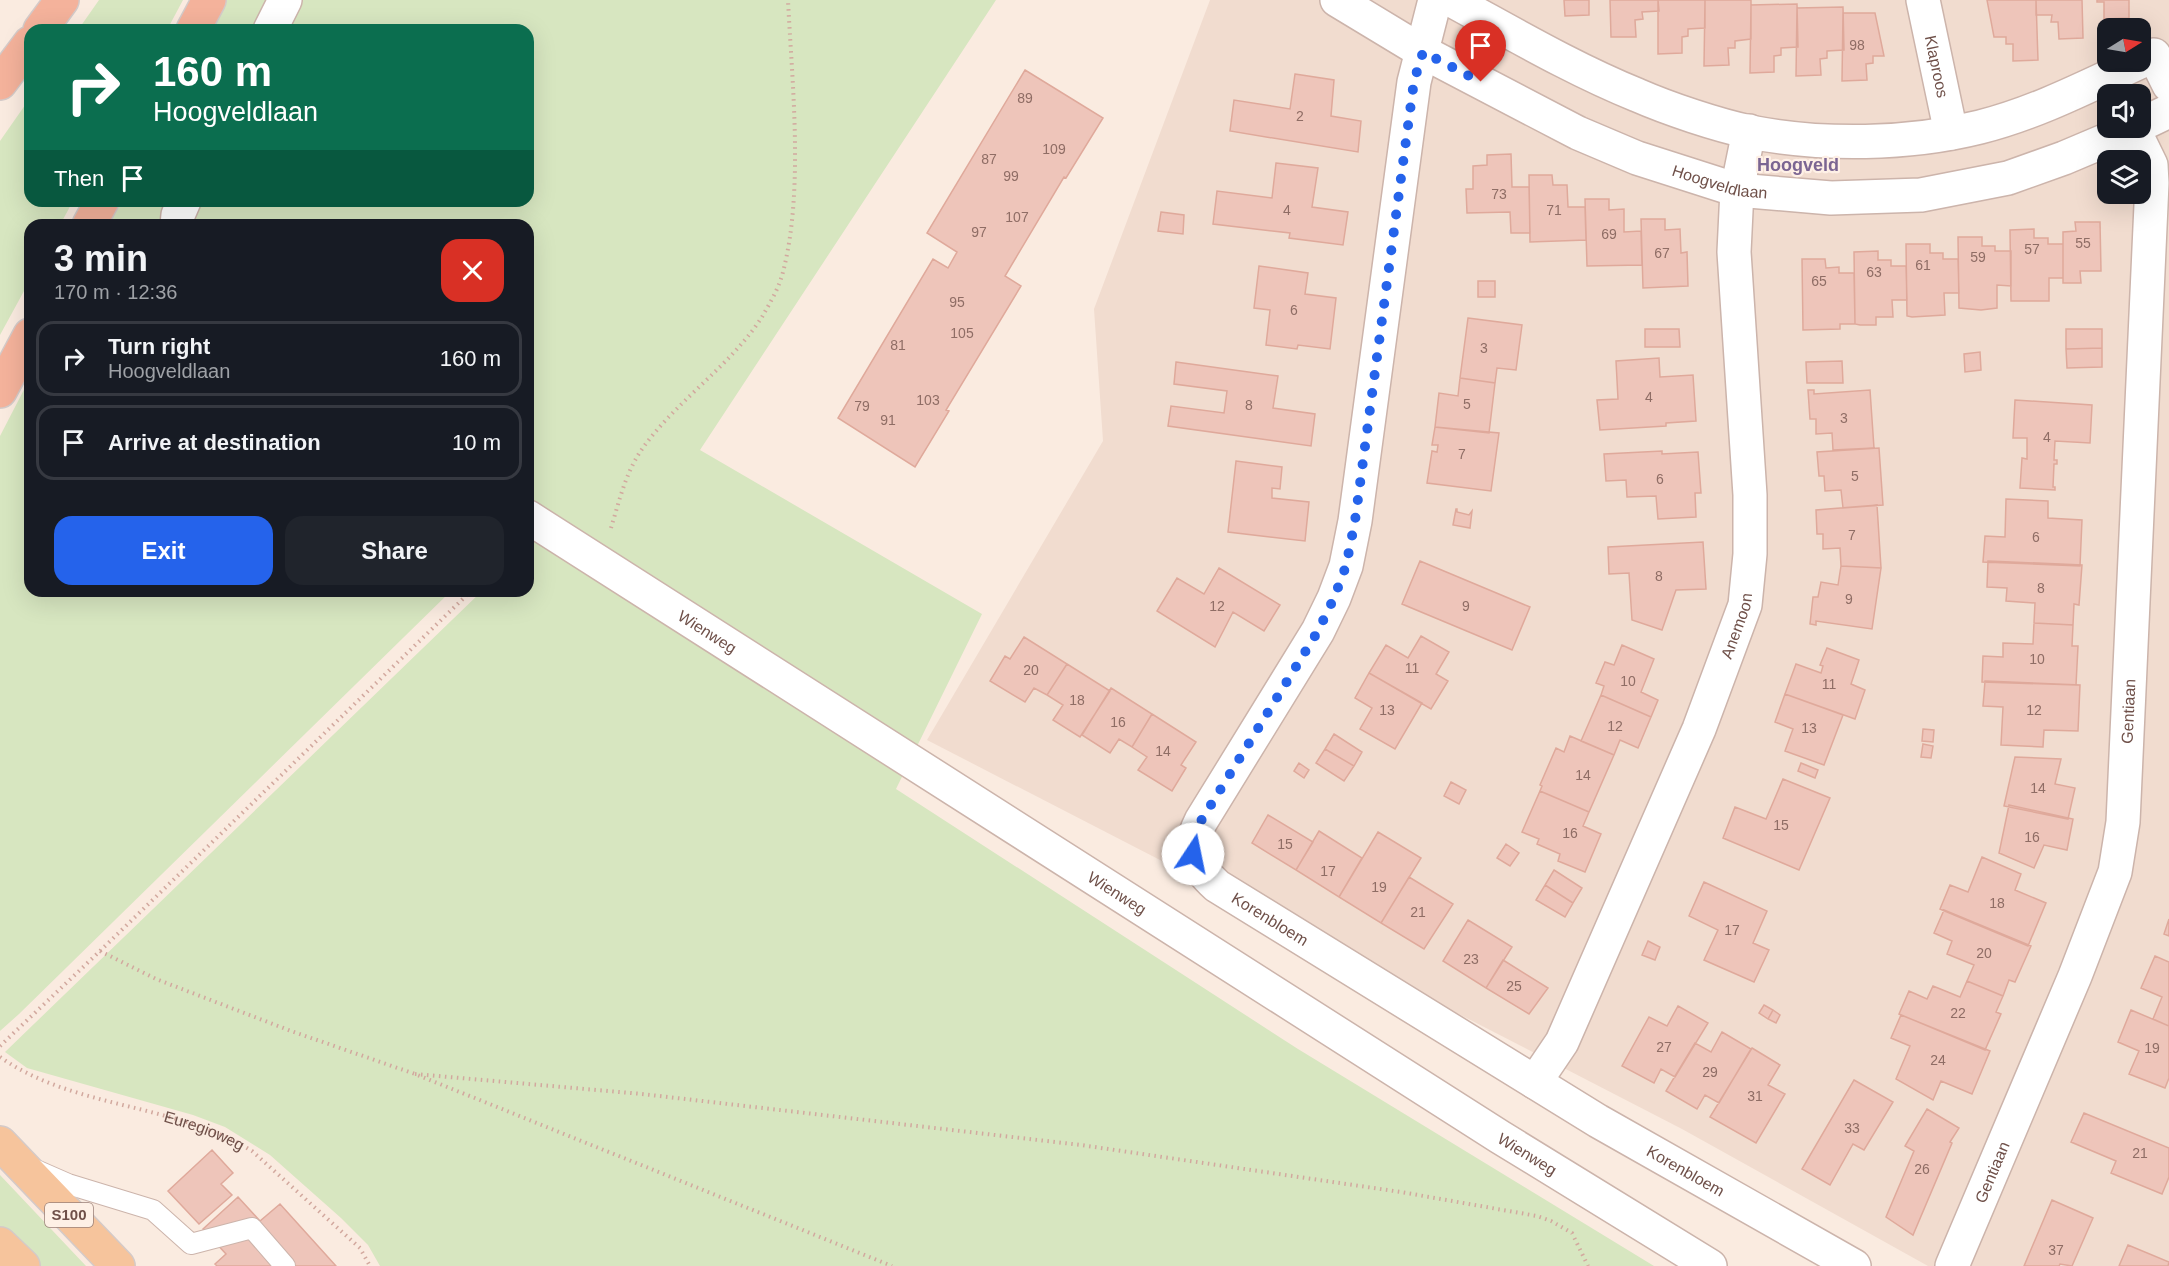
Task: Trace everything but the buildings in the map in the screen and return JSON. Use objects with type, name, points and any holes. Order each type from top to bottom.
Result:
[{"type":"highway","points":[[44,24],[62,0]]},
{"type":"highway","points":[[196,24],[209,0]]},
{"type":"highway","points":[[0,83],[24,51]]},
{"type":"highway","points":[[0,391],[24,346]]},
{"type":"main road","name":"S100","points":[[10,1153],[118,1266]]},
{"type":"main road","points":[[0,1244],[23,1266]]},
{"type":"street","points":[[273,24],[285,0]]},
{"type":"street","name":"Hoogveldlaan","points":[[1337,0],[1423,52],[1578,133],[1637,158],[1737,190],[1831,198],[1932,193],[2008,178],[2110,138]]},
{"type":"street","name":"Korenbloem","points":[[1435,0],[1414,81],[1355,521],[1346,566],[1318,631],[1194,833],[1193,854],[1201,871],[1217,886],[1598,1121],[1854,1266]]},
{"type":"street","points":[[1451,0],[1573,65],[1638,96],[1749,131],[1794,137],[1875,141],[1951,133],[1982,127],[2055,102],[2118,72]]},
{"type":"street","name":"Klaproos","points":[[1923,0],[1951,133]]},
{"type":"street","points":[[2151,56],[2169,86]]},
{"type":"street","name":"Hoogveldlaan","points":[[2151,120],[2169,111]]},
{"type":"street","name":"Anemoon","points":[[1535,1082],[1567,1032],[1699,729],[1745,604],[1750,495],[1734,252],[1737,190],[1749,131]]},
{"type":"street","name":"Gentiaan","points":[[1952,1266],[2076,976],[2115,872],[2123,822],[2152,183],[2151,165],[2140,138]]},
{"type":"street","name":"Wienweg","points":[[534,521],[1500,1137],[1710,1266]]},
{"type":"lane","points":[[10,1153],[68,1184],[153,1210],[191,1244],[252,1228],[285,1266]]},
{"type":"path","points":[[601,563],[627,476],[639,453],[658,429],[760,320],[783,273],[793,196],[794,139],[788,0]]},
{"type":"path","points":[[0,1046],[465,597]]},
{"type":"path","points":[[100,951],[156,979],[291,1031],[416,1074],[892,1266]]},
{"type":"path","name":"Euregioweg","points":[[0,1058],[20,1071],[73,1090],[181,1121],[236,1141],[252,1151],[360,1248],[370,1266]]},
{"type":"path","points":[[416,1074],[642,1094],[1069,1144],[1401,1192],[1537,1216],[1551,1221],[1572,1233],[1588,1266]]},
{"type":"shaded area","points":[[1210,0],[2169,0],[2169,1266],[1928,1266],[1682,1129],[927,740],[1103,441],[1094,309]]},
{"type":"green space","points":[[99,0],[183,0],[170,24],[82,24]]},
{"type":"green space","points":[[227,0],[996,0],[700,450],[982,614],[896,789],[1298,1049],[1654,1266],[380,1266],[368,1245],[341,1218],[270,1155],[225,1127],[193,1115],[27,1068],[5,1052],[476,597],[534,597],[534,219],[112,219],[119,207],[534,207],[534,24],[214,24]]},
{"type":"green space","points":[[24,107],[24,207],[70,207],[63,219],[24,219],[24,291],[0,335],[0,141]]},
{"type":"green space","points":[[24,390],[24,597],[445,597],[0,1031],[0,436]]},
{"type":"green space","points":[[0,1175],[86,1266],[34,1266],[0,1234]]},
{"type":"district","name":"Hoogveld","points":[[1798,165]]},
{"type":"route","points":[[1193,854],[1194,833],[1318,631],[1346,566],[1355,521],[1414,81],[1423,52],[1481,82]]}]
